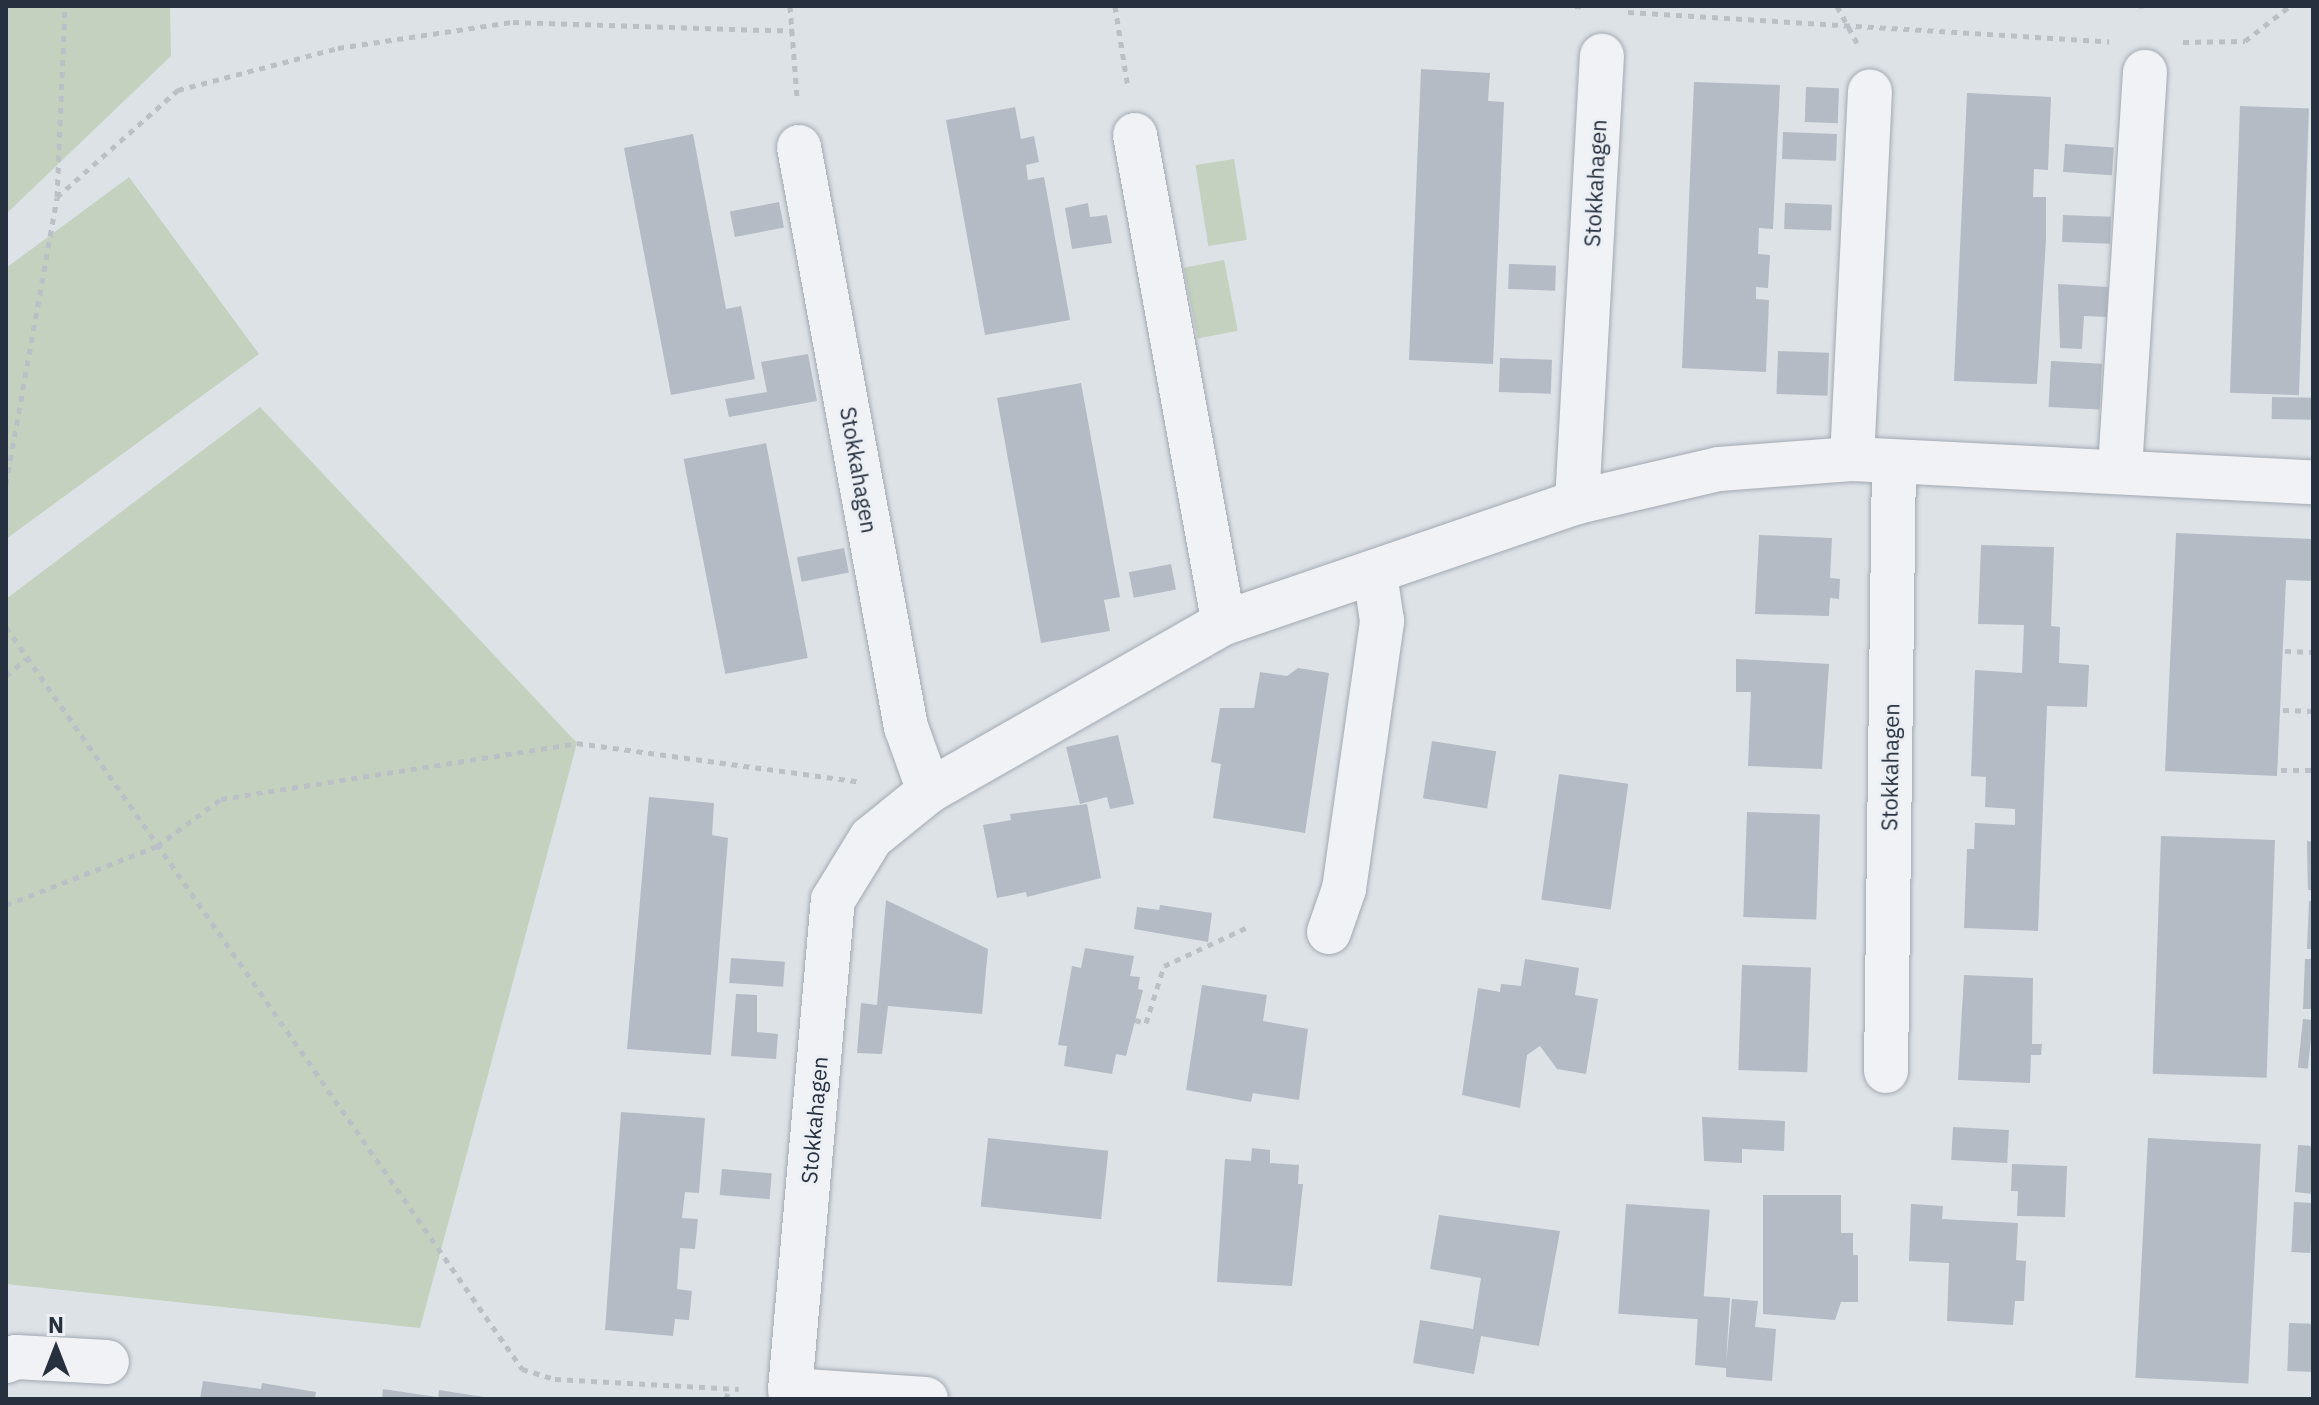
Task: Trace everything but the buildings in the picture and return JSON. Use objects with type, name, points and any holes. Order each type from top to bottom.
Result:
[{"type":"street","name":"Stokkahagen","points":[[1577,502],[1602,56]]},
{"type":"street","points":[[2120,469],[2160,57]]},
{"type":"street","name":"Stokkahagen","points":[[1870,91],[1873,460],[1886,1071]]},
{"type":"street","points":[[1135,135],[1224,623]]},
{"type":"street","name":"Stokkahagen","points":[[799,147],[906,727],[929,791]]},
{"type":"street","name":"Stokkahagen","points":[[790,1390],[833,900],[871,838],[929,791],[1224,623],[1375,574],[1577,502],[1719,469],[1873,460],[2120,469],[2313,482]]},
{"type":"street","points":[[1329,932],[1344,889],[1382,621],[1375,574]]},
{"type":"street","points":[[6,1361],[16,1357],[107,1362]]},
{"type":"street","points":[[790,1390],[926,1399]]},
{"type":"path","points":[[6,484],[57,197],[65,6]]},
{"type":"path","points":[[790,6],[799,147]]},
{"type":"path","points":[[1115,6],[1135,135]]},
{"type":"path","points":[[1575,6],[1601,9]]},
{"type":"path","points":[[2160,57],[2245,41],[2290,6]]},
{"type":"path","points":[[1614,11],[2115,41]]},
{"type":"path","points":[[57,197],[178,90],[338,48],[513,22],[794,31]]},
{"type":"path","points":[[6,627],[522,1369],[555,1379],[790,1390]]},
{"type":"path","points":[[2285,651],[2313,652]]},
{"type":"path","points":[[6,676],[26,659]]},
{"type":"path","points":[[2283,710],[2313,711]]},
{"type":"path","points":[[6,905],[157,846],[221,799],[577,743],[929,791]]},
{"type":"path","points":[[2281,770],[2313,770]]},
{"type":"path","points":[[1135,1020],[1146,1023],[1164,966],[1246,928]]},
{"type":"path","points":[[726,1399],[729,1389]]},
{"type":"green space","points":[[6,6],[170,6],[171,56],[6,214]]},
{"type":"green space","points":[[1234,159],[1247,240],[1208,246],[1195,165]]},
{"type":"green space","points":[[129,177],[259,354],[6,539],[6,268]]},
{"type":"green space","points":[[1224,260],[1238,331],[1197,339],[1184,268]]},
{"type":"green space","points":[[260,407],[577,743],[420,1328],[6,1284],[6,599]]}]
